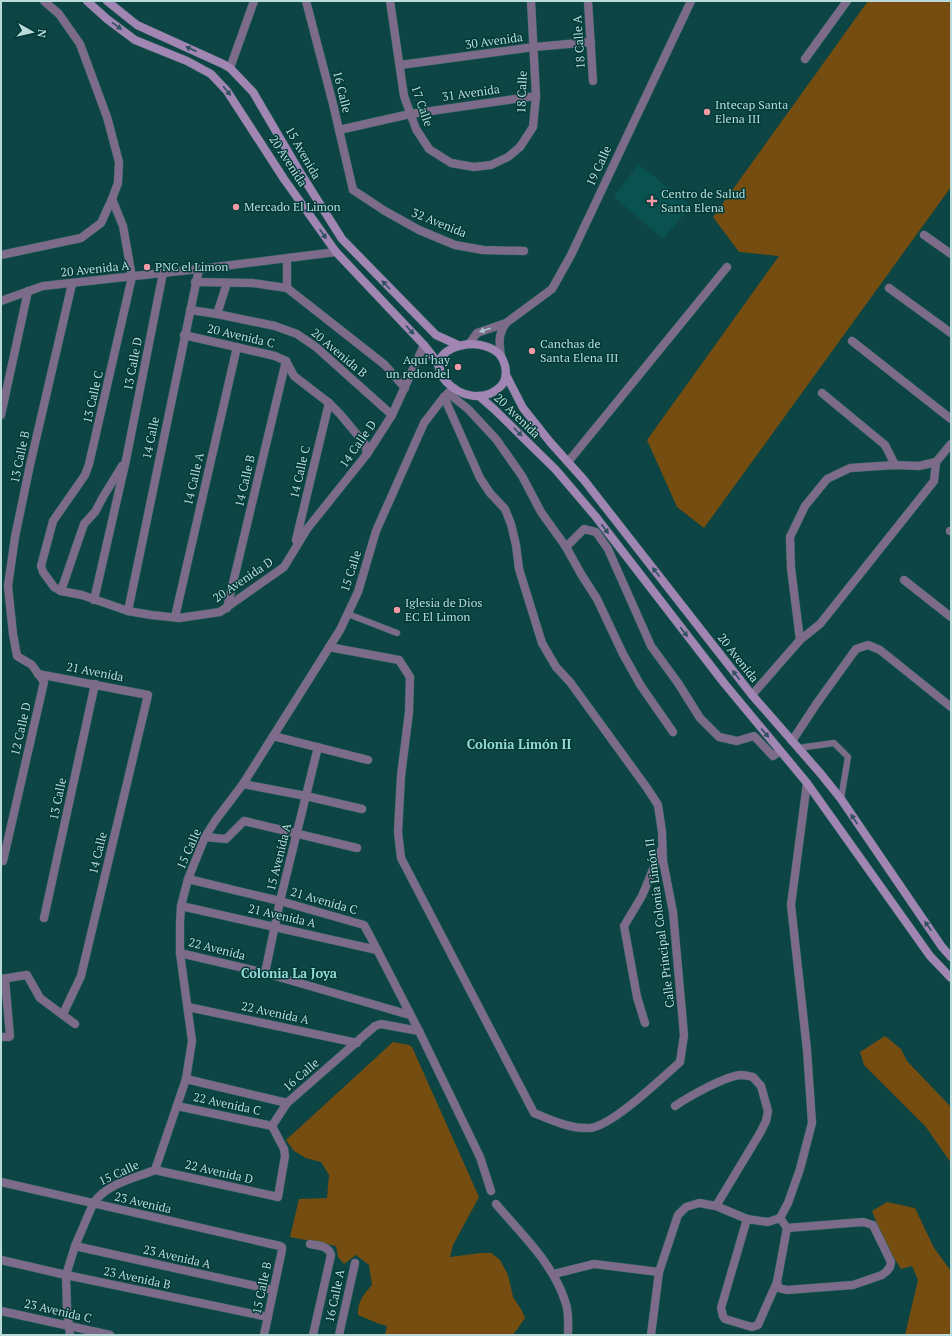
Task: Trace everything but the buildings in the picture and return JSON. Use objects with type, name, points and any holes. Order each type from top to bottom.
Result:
[{"type":"main road","name":"20 Avenida","points":[[87,1],[107,19],[135,40],[187,61],[211,74],[227,91],[284,179],[336,252],[424,345],[440,369]]},
{"type":"main road","name":"15 Avenida","points":[[107,1],[137,25],[230,68],[254,92],[301,174],[342,239],[436,335],[458,345]]},
{"type":"main road","points":[[469,344],[478,344],[489,347],[501,356],[505,365],[506,375],[504,383],[495,392],[479,396],[449,393],[440,369],[441,358],[447,350],[458,345],[469,344]]},
{"type":"main road","name":"20 Avenida","points":[[506,375],[523,408],[584,480],[752,695],[841,799],[942,947],[951,957]]},
{"type":"main road","name":"20 Avenida","points":[[479,396],[556,470],[591,511],[724,683],[807,783],[930,956],[951,978]]},
{"type":"street","points":[[1,255],[82,238],[101,223],[118,183],[119,162],[107,117],[80,44],[59,14],[44,1]]},
{"type":"street","points":[[230,68],[254,1]]},
{"type":"street","name":"16 Calle","points":[[306,1],[353,190]]},
{"type":"street","name":"17 Calle","points":[[390,1],[404,96],[416,129],[429,149],[451,163],[474,167],[491,165]]},
{"type":"street","name":"18 Calle","points":[[491,165],[508,157],[520,147],[533,127],[536,96],[531,1]]},
{"type":"street","name":"18 Calle A","points":[[588,1],[593,81]]},
{"type":"street","name":"19 Calle","points":[[469,344],[477,333],[506,323],[552,289],[571,254],[691,1]]},
{"type":"street","points":[[805,59],[846,1]]},
{"type":"street","name":"30 Avenida","points":[[400,66],[534,47],[591,42]]},
{"type":"street","name":"31 Avenida","points":[[339,130],[410,114],[536,96]]},
{"type":"street","name":"32 Avenida","points":[[353,190],[385,211],[419,230],[455,245],[483,250],[524,251]]},
{"type":"street","name":"13 Calle C","points":[[57,589],[43,572],[41,566],[53,521],[85,474],[89,464],[132,277],[123,226],[112,199]]},
{"type":"street","points":[[924,235],[951,254]]},
{"type":"street","name":"20 Avenida A","points":[[1,301],[43,286],[72,284],[336,252]]},
{"type":"street","points":[[287,259],[287,288]]},
{"type":"street","points":[[568,462],[727,267]]},
{"type":"street","name":"14 Calle","points":[[128,611],[198,269]]},
{"type":"street","name":"13 Calle D","points":[[94,600],[126,460],[163,273]]},
{"type":"street","points":[[195,282],[252,283],[287,288],[385,366],[405,388]]},
{"type":"street","points":[[217,314],[227,282]]},
{"type":"street","name":"13 Calle B","points":[[38,674],[32,665],[17,656],[8,586],[15,537],[30,465],[72,284]]},
{"type":"street","points":[[889,288],[951,333]]},
{"type":"street","points":[[1,415],[28,291]]},
{"type":"street","name":"20 Avenida B","points":[[190,310],[275,326],[297,334],[316,347],[392,415]]},
{"type":"street","points":[[501,356],[499,341],[501,331],[506,323]]},
{"type":"street","name":"20 Avenida C","points":[[184,335],[275,356],[286,361],[294,376],[329,403],[340,414],[366,444],[367,454]]},
{"type":"street","points":[[852,342],[951,419]]},
{"type":"street","name":"14 Calle D","points":[[295,547],[307,529],[367,454],[392,415],[424,345]]},
{"type":"street","name":"14 Calle A","points":[[175,617],[237,347]]},
{"type":"street","name":"14 Calle B","points":[[227,608],[286,361]]},
{"type":"street","points":[[449,393],[468,409],[496,439],[522,476],[541,512],[566,547],[577,568],[597,599],[623,654],[637,679],[673,732]]},
{"type":"street","name":"15 Calle","points":[[70,1335],[68,1326],[66,1275],[75,1246],[93,1204],[102,1193],[124,1182],[155,1170],[186,1079],[192,1041],[180,953],[180,923],[188,879],[205,837],[243,784],[340,630],[358,592],[376,531],[424,423],[449,393]]},
{"type":"street","name":"Calle Principal Colonia Limón II","points":[[329,647],[399,660],[410,677],[409,712],[401,776],[398,832],[401,858],[534,1113],[555,1122],[571,1126],[591,1128],[616,1117],[680,1062],[684,1034],[673,912],[663,861],[662,832],[658,805],[648,788],[574,688],[556,667],[542,643],[519,569],[516,545],[511,524],[504,509],[490,494],[480,478],[449,393]]},
{"type":"street","points":[[822,393],[885,445],[895,465]]},
{"type":"street","name":"14 Calle C","points":[[295,547],[329,403]]},
{"type":"street","points":[[752,695],[800,640],[820,624],[934,481],[936,462],[951,444]]},
{"type":"street","name":"13 Calle D","points":[[57,589],[84,524],[95,512],[102,497],[126,460]]},
{"type":"street","points":[[800,640],[791,568],[790,537],[806,506],[827,479],[850,468],[895,465],[919,466],[936,462]]},
{"type":"street","points":[[566,547],[584,529],[596,532],[608,549],[651,646],[678,683],[700,718],[719,737],[737,741],[754,736],[773,756],[780,751]]},
{"type":"street","name":"20 Avenida D","points":[[57,589],[82,595],[128,611],[151,615],[175,617],[220,612],[284,567],[295,547]]},
{"type":"street","points":[[904,580],[951,617]]},
{"type":"street","points":[[792,741],[856,649],[868,645],[880,650],[951,707]]},
{"type":"street","name":"21 Avenida","points":[[38,674],[148,695]]},
{"type":"street","name":"12 Calle D","points":[[3,861],[44,682],[38,674]]},
{"type":"street","name":"13 Calle","points":[[44,918],[95,684]]},
{"type":"street","name":"14 Calle","points":[[63,1014],[81,976],[148,695]]},
{"type":"street","points":[[273,736],[368,760]]},
{"type":"street","name":"15 Avenida A","points":[[265,973],[274,926],[318,747]]},
{"type":"street","points":[[651,1335],[659,1272],[678,1215],[686,1207],[699,1204],[716,1206],[747,1219],[768,1222],[780,1218],[788,1203],[800,1169],[812,1122],[807,1050],[791,905],[807,783]]},
{"type":"street","points":[[243,784],[306,796],[362,809]]},
{"type":"street","points":[[205,837],[226,838],[244,820],[357,848]]},
{"type":"street","points":[[644,1022],[637,997],[624,926],[642,896],[662,848]]},
{"type":"street","name":"21 Avenida C","points":[[188,879],[280,901],[360,923],[366,928],[377,950]]},
{"type":"street","name":"21 Avenida A","points":[[182,906],[377,950]]},
{"type":"street","points":[[377,950],[419,1031],[480,1157],[491,1191]]},
{"type":"street","name":"22 Avenida","points":[[180,953],[265,973],[410,1015]]},
{"type":"street","points":[[1,1038],[10,1036],[3,979],[27,975],[40,998],[75,1024]]},
{"type":"street","name":"22 Avenida A","points":[[188,1007],[357,1043]]},
{"type":"street","name":"16 Calle","points":[[272,1126],[287,1103],[378,1025],[419,1031]]},
{"type":"street","points":[[674,1106],[703,1089],[740,1075],[753,1077],[761,1086],[768,1111],[766,1121],[716,1206]]},
{"type":"street","points":[[186,1079],[287,1103]]},
{"type":"street","name":"22 Avenida C","points":[[177,1106],[272,1126]]},
{"type":"street","name":"22 Avenida D","points":[[155,1170],[277,1198],[279,1195],[285,1156],[272,1126]]},
{"type":"street","name":"23 Avenida","points":[[1,1182],[280,1246]]},
{"type":"street","points":[[496,1204],[525,1237],[554,1274],[567,1305],[568,1335]]},
{"type":"street","points":[[747,1219],[721,1308],[725,1319],[752,1327],[758,1325],[777,1282],[787,1228],[780,1218]]},
{"type":"street","points":[[777,1282],[779,1288],[787,1290],[853,1285],[882,1275],[890,1267],[891,1262],[873,1225],[869,1223],[863,1222],[787,1228]]},
{"type":"street","points":[[310,1244],[325,1247],[329,1250],[331,1255],[313,1335]]},
{"type":"street","name":"23 Avenida A","points":[[75,1246],[273,1290]]},
{"type":"street","name":"15 Calle B","points":[[264,1335],[282,1250],[282,1247],[280,1246]]},
{"type":"street","name":"23 Avenida B","points":[[1,1260],[268,1317]]},
{"type":"street","name":"16 Calle A","points":[[340,1335],[355,1263]]},
{"type":"street","points":[[554,1274],[594,1264],[659,1272]]},
{"type":"street","name":"23 Avenida C","points":[[1,1311],[110,1335]]},
{"type":"lane","points":[[348,614],[397,633]]},
{"type":"lane","points":[[798,748],[834,743],[848,757],[841,799]]},
{"type":"shaded area","points":[[868,1],[951,1],[951,187],[704,528],[677,507],[647,440],[779,256],[739,252],[713,217]]},
{"type":"shaded area","name":"Centro de Salud Santa Elena","points":[[638,164],[691,206],[663,239],[614,197]]},
{"type":"shaded area","points":[[885,1036],[901,1049],[907,1061],[951,1107],[951,1163],[926,1127],[864,1065],[860,1052]]},
{"type":"shaded area","points":[[393,1042],[412,1047],[479,1197],[453,1245],[450,1257],[491,1253],[500,1260],[508,1275],[513,1297],[525,1318],[513,1335],[385,1335],[387,1326],[358,1315],[360,1302],[372,1285],[369,1265],[356,1255],[344,1264],[338,1257],[336,1246],[290,1237],[299,1199],[327,1198],[329,1175],[321,1162],[306,1158],[294,1151],[286,1140]]},
{"type":"shaded area","points":[[887,1202],[915,1208],[934,1248],[951,1271],[951,1335],[905,1335],[918,1280],[912,1266],[901,1269],[885,1243],[872,1211]]},
{"type":"place","name":"Intecap Santa Elena III","points":[[707,112]]},
{"type":"place","name":"Centro de Salud Santa Elena","points":[[652,201]]},
{"type":"place","name":"Mercado El Limon","points":[[236,207]]},
{"type":"place","name":"PNC el Limon","points":[[147,267]]},
{"type":"place","name":"Canchas de Santa Elena III","points":[[532,351]]},
{"type":"place","name":"Aquí hay un redondel","points":[[458,367]]},
{"type":"place","name":"Iglesia de Dios EC El Limon","points":[[397,610]]},
{"type":"district","name":"Colonia Limón II","points":[[519,744]]},
{"type":"district","name":"Colonia La Joya","points":[[289,973]]}]
